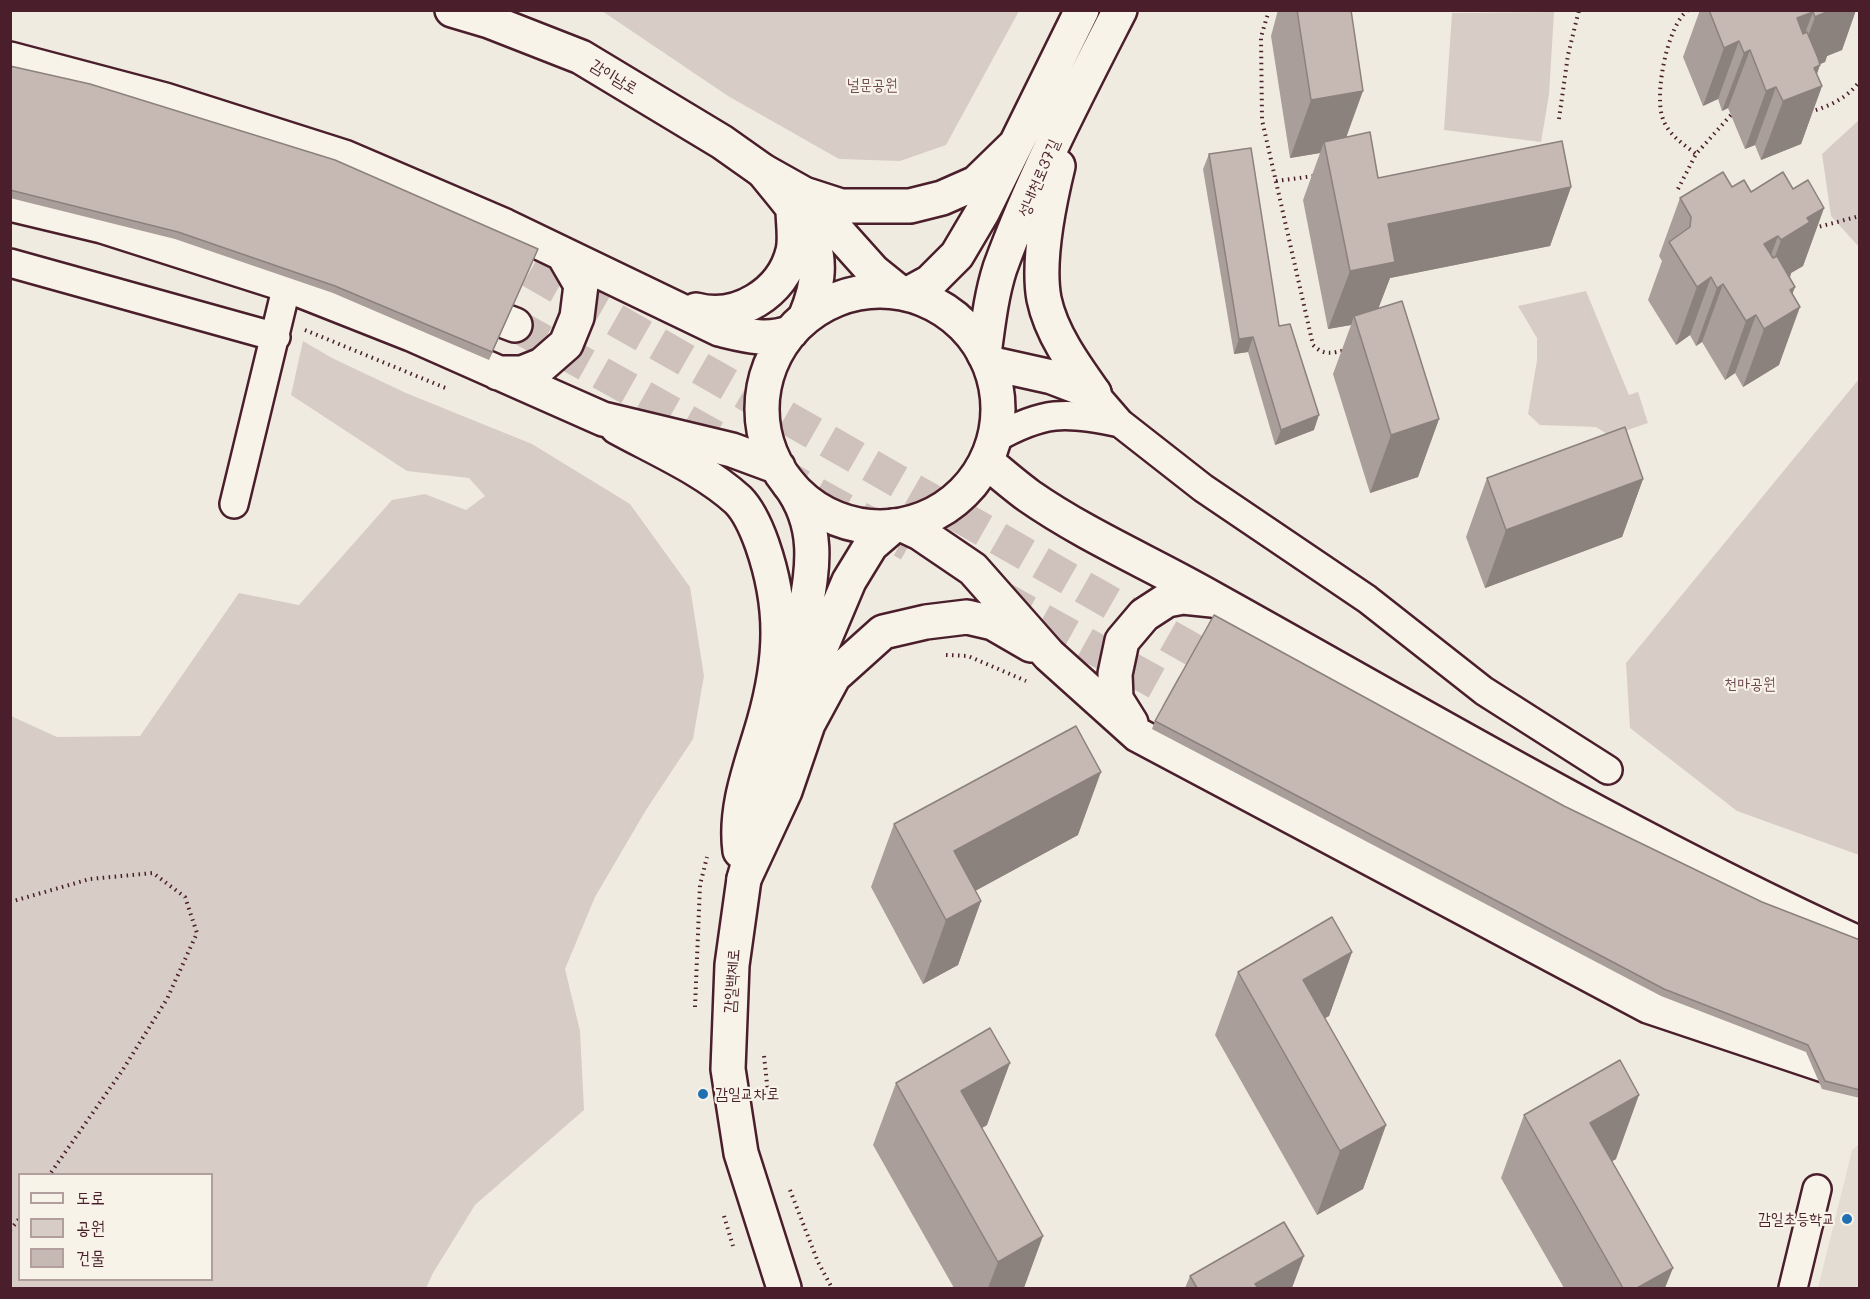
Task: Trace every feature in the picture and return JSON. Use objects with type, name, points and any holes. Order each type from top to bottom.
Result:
[{"type":"main road","name":"감이남로","points":[[452,10],[489,21],[581,57],[722,142],[763,171],[799,202]]},
{"type":"main road","name":"성내천로37길","points":[[904,293],[930,282],[957,255],[982,211],[1082,10]]},
{"type":"main road","name":"성내천로37길","points":[[986,359],[990,308],[1000,270],[1071,104],[1120,10]]},
{"type":"main road","points":[[10,59],[165,100],[344,157],[505,226],[719,329],[748,336],[770,338],[798,325],[843,297],[871,291],[904,293]]},
{"type":"main road","points":[[1071,104],[1056,172],[1045,241],[1044,299],[1058,335],[1094,393]]},
{"type":"main road","points":[[799,202],[841,206],[910,206],[942,198],[976,183],[1014,146]]},
{"type":"main road","points":[[799,202],[873,271],[904,293],[939,307],[952,316],[976,340],[986,359],[998,400],[990,450],[957,498],[932,515],[898,526],[871,545],[849,581],[819,652],[801,675]]},
{"type":"main road","points":[[645,294],[700,312],[738,311],[758,301],[782,275],[794,251],[799,202]]},
{"type":"main road","points":[[799,202],[818,256],[816,292],[771,366],[764,391],[765,430],[784,476],[800,499],[812,530],[812,570],[807,613],[799,644],[801,675]]},
{"type":"main road","points":[[10,204],[102,226],[287,285],[603,419],[700,473],[739,501],[757,530],[774,578],[780,625],[775,681],[740,804],[739,843],[744,879]]},
{"type":"main road","points":[[498,373],[522,373],[542,365],[566,344],[577,318],[581,285],[563,254]]},
{"type":"main road","points":[[439,296],[515,325]]},
{"type":"main road","points":[[986,359],[1052,376],[1094,393]]},
{"type":"main road","points":[[603,419],[732,450],[784,476],[811,504],[836,518],[864,526],[898,526],[920,533],[973,569],[1049,655],[1138,735],[1648,1006],[1860,1077]]},
{"type":"main road","points":[[990,450],[1028,495],[1094,536],[1219,601],[1491,757],[1751,894],[1860,944]]},
{"type":"main road","points":[[1138,735],[1116,699],[1115,674],[1122,641],[1144,615],[1167,600],[1183,597],[1219,601]]},
{"type":"main road","points":[[744,879],[785,791],[808,724],[834,676],[883,632],[926,622],[967,617],[993,623],[1049,655]]},
{"type":"main road","name":"감일백제로","points":[[784,1288],[741,1153],[728,1069],[732,965],[744,879],[801,675]]},
{"type":"street","points":[[10,263],[278,328]]},
{"type":"street","points":[[234,504],[287,285]]},
{"type":"street","points":[[1094,393],[1120,423],[1203,488],[1367,599],[1484,691],[1608,770]]},
{"type":"street","points":[[990,450],[1024,422],[1047,415],[1091,417],[1120,423]]},
{"type":"street","points":[[1793,1288],[1817,1189]]},
{"type":"path","points":[[1269,10],[1261,38],[1262,120],[1313,345],[1320,352],[1329,354],[1350,349]]},
{"type":"path","points":[[1559,119],[1568,55],[1579,10]]},
{"type":"path","points":[[1688,10],[1682,15],[1672,36],[1660,81],[1662,116],[1671,134],[1696,154]]},
{"type":"path","points":[[1808,112],[1830,105],[1853,89],[1860,81]]},
{"type":"path","points":[[1678,189],[1696,154],[1731,115]]},
{"type":"path","points":[[1276,181],[1322,175]]},
{"type":"path","points":[[1808,228],[1819,229],[1859,218]]},
{"type":"path","points":[[278,328],[328,341],[450,390]]},
{"type":"path","points":[[938,655],[968,656],[1028,682]]},
{"type":"path","points":[[10,902],[90,879],[153,873],[185,897],[197,933],[167,999],[122,1071],[51,1173]]},
{"type":"path","points":[[763,1048],[769,1104]]},
{"type":"path","points":[[786,1180],[818,1262],[832,1288]]},
{"type":"shaded area","name":"감일초등학교","points":[[1859,1144],[1859,1288],[1818,1288],[1852,1150]]},
{"type":"green space","name":"널문공원","points":[[602,11],[1019,11],[946,145],[900,161],[839,159],[728,96]]},
{"type":"green space","points":[[1554,12],[1549,95],[1541,142],[1444,130],[1452,13]]},
{"type":"green space","points":[[1859,120],[1859,247],[1831,216],[1822,154]]},
{"type":"green space","points":[[1586,291],[1629,395],[1638,392],[1648,423],[1610,436],[1596,427],[1540,425],[1528,414],[1537,360],[1537,338],[1518,306]]},
{"type":"green space","points":[[303,341],[332,358],[406,393],[532,444],[630,504],[690,587],[704,676],[693,739],[646,810],[595,897],[565,969],[580,1031],[584,1110],[475,1205],[426,1288],[11,1288],[11,716],[57,737],[140,736],[239,593],[299,605],[392,500],[425,494],[466,510],[485,496],[469,478],[407,471],[291,395]]},
{"type":"green space","name":"천마공원","points":[[1859,379],[1859,855],[1737,811],[1630,728],[1626,663]]},
{"type":"building","points":[[1297,10],[1351,10],[1363,91],[1311,100]]},
{"type":"building","points":[[1709,10],[1831,10],[1815,17],[1813,12],[1797,18],[1803,34],[1807,32],[1818,58],[1820,65],[1814,68],[1822,86],[1783,101],[1776,87],[1766,91],[1750,50],[1744,53],[1739,41],[1724,48]]},
{"type":"building","points":[[10,66],[90,84],[335,160],[538,249],[492,352],[335,286],[178,232],[10,190]]},
{"type":"building","points":[[1370,132],[1378,178],[1562,141],[1571,187],[1388,224],[1395,262],[1350,271],[1324,142]]},
{"type":"building","points":[[1251,148],[1279,326],[1290,324],[1319,415],[1281,430],[1253,337],[1239,339],[1209,154]]},
{"type":"building","points":[[1723,172],[1732,187],[1744,180],[1751,192],[1783,172],[1793,189],[1808,180],[1824,208],[1807,218],[1810,222],[1781,240],[1778,236],[1764,244],[1773,258],[1777,256],[1795,287],[1790,290],[1800,307],[1764,329],[1756,315],[1746,321],[1723,284],[1717,288],[1711,277],[1697,287],[1669,242],[1690,227],[1691,217],[1680,198]]},
{"type":"building","points":[[1402,301],[1439,419],[1391,435],[1354,316]]},
{"type":"building","points":[[1625,427],[1643,479],[1506,530],[1487,478]]},
{"type":"building","points":[[1214,615],[1564,806],[1762,902],[1860,940],[1860,1090],[1825,1081],[1808,1045],[1664,989],[1155,721]]},
{"type":"building","points":[[1076,726],[1101,772],[954,851],[981,901],[946,920],[894,824]]},
{"type":"building","points":[[1332,917],[1352,952],[1303,980],[1386,1125],[1340,1151],[1238,972]]},
{"type":"building","points":[[990,1028],[1010,1063],[961,1091],[1043,1236],[998,1262],[896,1083]]},
{"type":"building","points":[[1620,1060],[1639,1095],[1590,1123],[1673,1268],[1637,1288],[1623,1288],[1524,1115]]},
{"type":"building","points":[[1284,1222],[1304,1256],[1255,1284],[1258,1288],[1197,1288],[1190,1276]]},
{"type":"tunnel","points":[[530,271],[1232,672]]},
{"type":"tunnel","points":[[515,325],[728,444]]},
{"type":"tunnel","points":[[773,470],[909,545]]},
{"type":"tunnel","points":[[999,596],[1211,713]]},
{"type":"place","name":"감일교차로","points":[[703,1094]]},
{"type":"place","name":"감일초등학교","points":[[1847,1219]]}]
